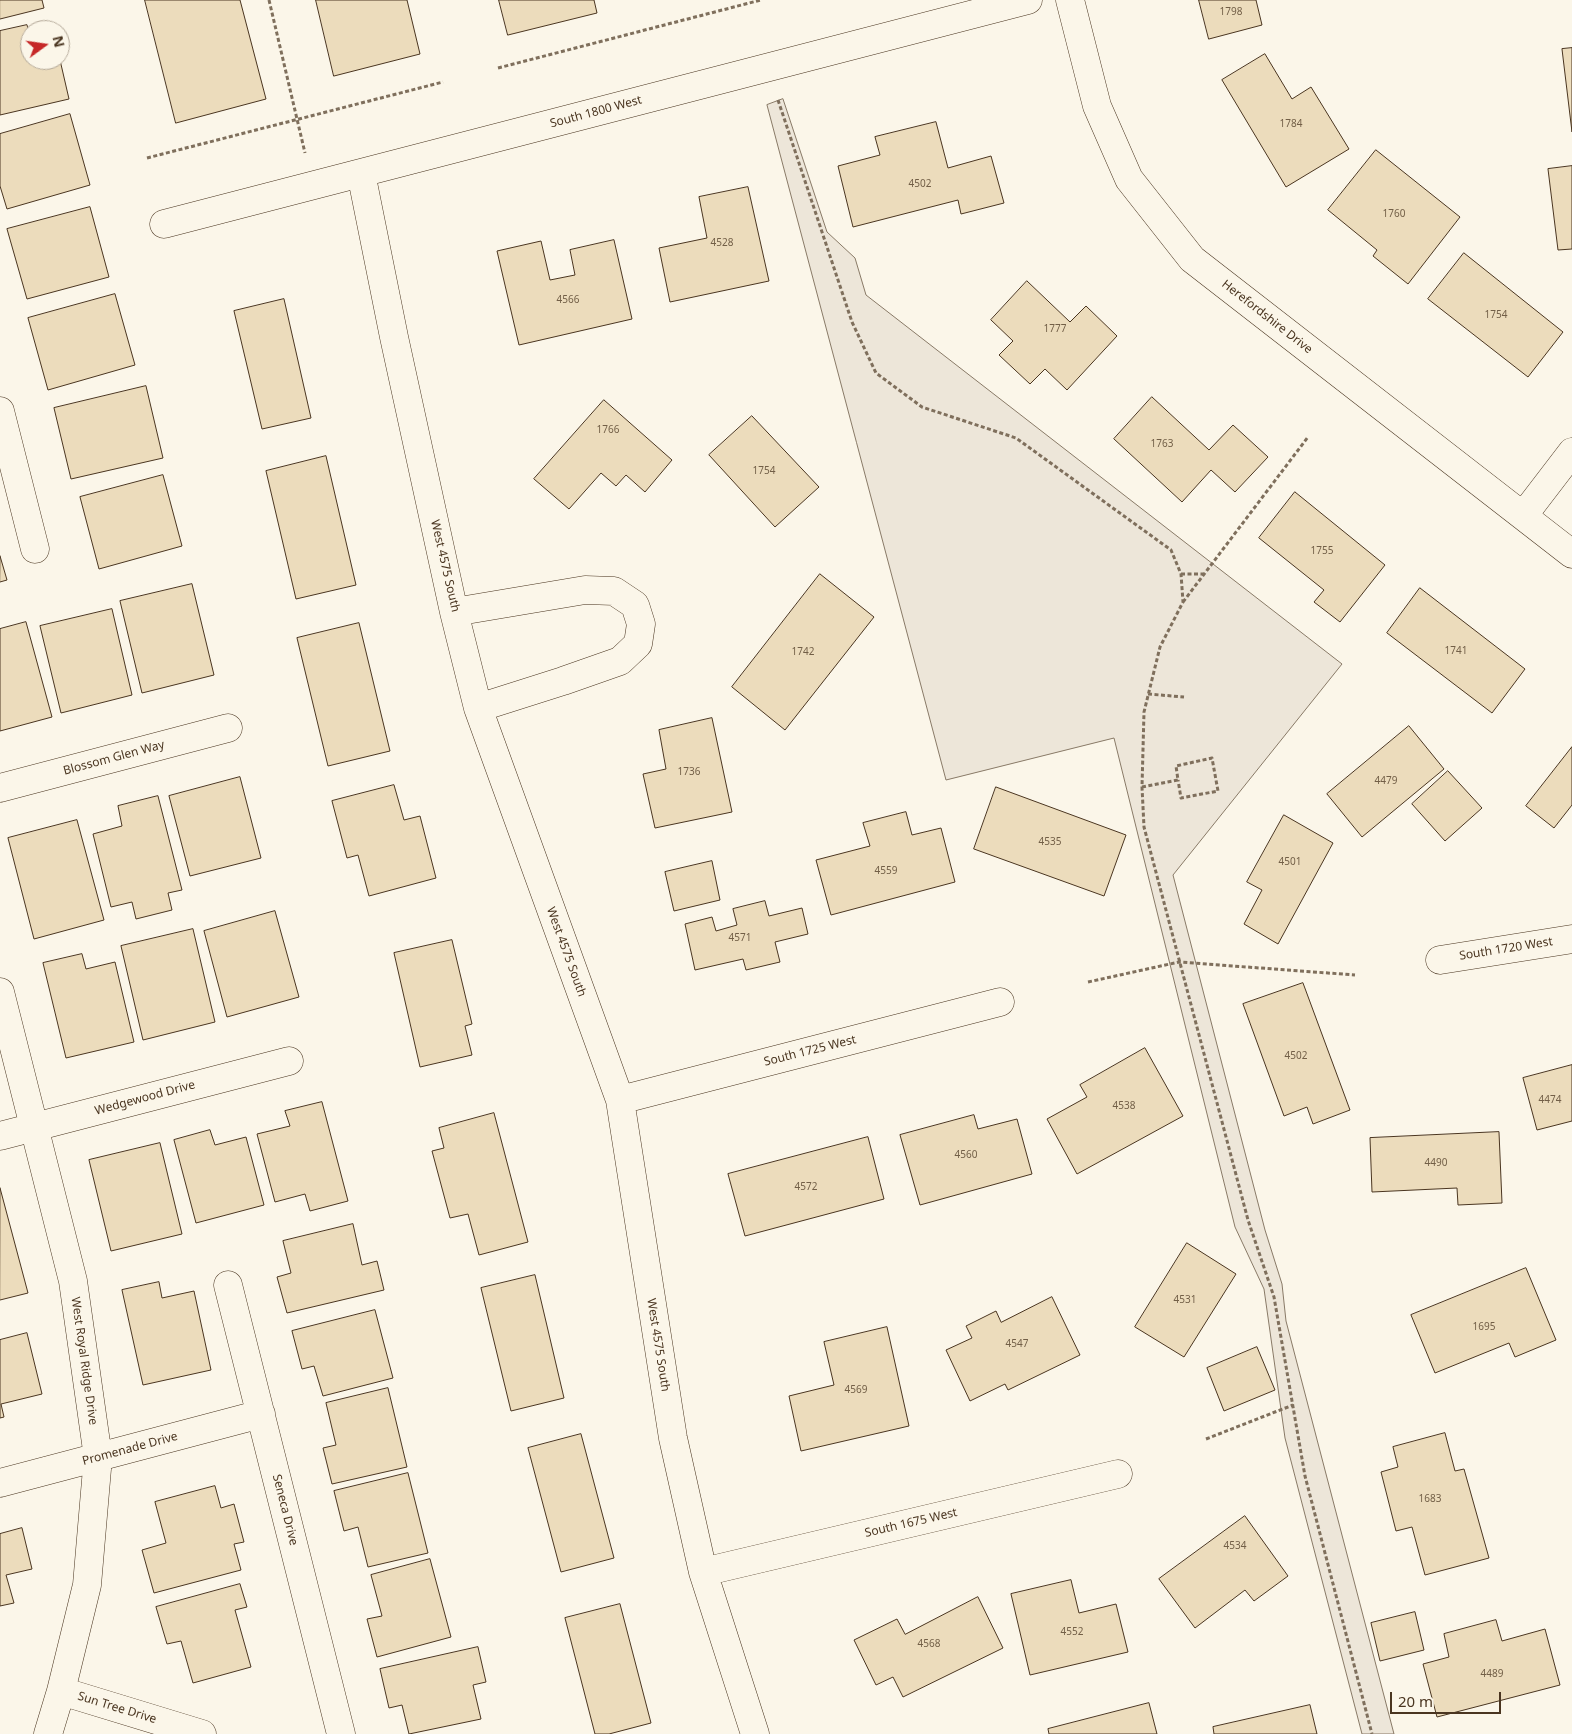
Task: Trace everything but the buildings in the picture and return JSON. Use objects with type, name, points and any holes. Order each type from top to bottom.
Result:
[{"type":"street","name":"South 1800 West","points":[[164,224],[1028,0]]},
{"type":"street","name":"Herefordshire Drive","points":[[1070,0],[1097,106],[1129,179],[1192,259],[1572,554]]},
{"type":"street","name":"West 4575 South","points":[[361,173],[394,337],[454,612],[478,708],[620,1100],[672,1438],[704,1572],[755,1734]]},
{"type":"street","points":[[1,422],[35,549]]},
{"type":"street","points":[[1523,516],[1572,452]]},
{"type":"street","points":[[454,612],[585,590],[614,591],[635,605],[641,624],[638,644],[620,661],[563,682],[478,708]]},
{"type":"street","name":"Blossom Glen Way","points":[[0,788],[228,728]]},
{"type":"street","name":"South 1720 West","points":[[1440,960],[1572,939]]},
{"type":"street","name":"West Royal Ridge Drive","points":[[0,992],[73,1281],[98,1457],[87,1586],[61,1691],[48,1734]]},
{"type":"street","name":"South 1725 West","points":[[620,1100],[1000,1002]]},
{"type":"street","name":"Wedgewood Drive","points":[[0,1136],[289,1060]]},
{"type":"street","name":"Seneca Drive","points":[[228,1285],[341,1734]]},
{"type":"street","name":"Promenade Drive","points":[[0,1483],[260,1414]]},
{"type":"street","name":"South 1675 West","points":[[704,1572],[1118,1474]]},
{"type":"street","name":"Sun Tree Drive","points":[[61,1691],[202,1734]]},
{"type":"path","points":[[269,0],[297,119]]},
{"type":"path","points":[[498,68],[761,0]]},
{"type":"path","points":[[147,158],[443,82]]},
{"type":"path","points":[[778,99],[852,322],[876,373],[922,407],[1016,438],[1171,550],[1181,574],[1183,602]]},
{"type":"path","points":[[1308,437],[1183,602],[1160,647],[1144,712],[1142,787],[1144,827],[1248,1220],[1274,1297],[1304,1476],[1372,1734]]},
{"type":"path","points":[[1181,574],[1204,574]]},
{"type":"path","points":[[1148,694],[1184,697]]},
{"type":"path","points":[[1212,758],[1218,791],[1181,798],[1178,780],[1176,766],[1212,758]]},
{"type":"path","points":[[1142,787],[1178,780]]},
{"type":"path","points":[[1088,982],[1179,962],[1355,975]]},
{"type":"path","points":[[1206,1439],[1293,1405]]},
{"type":"shaded area","points":[[783,99],[827,232],[855,258],[866,295],[1342,664],[1173,875],[1265,1230],[1282,1284],[1286,1321],[1394,1734],[1362,1734],[1285,1438],[1264,1289],[1235,1227],[1114,738],[946,780],[767,105]]}]
